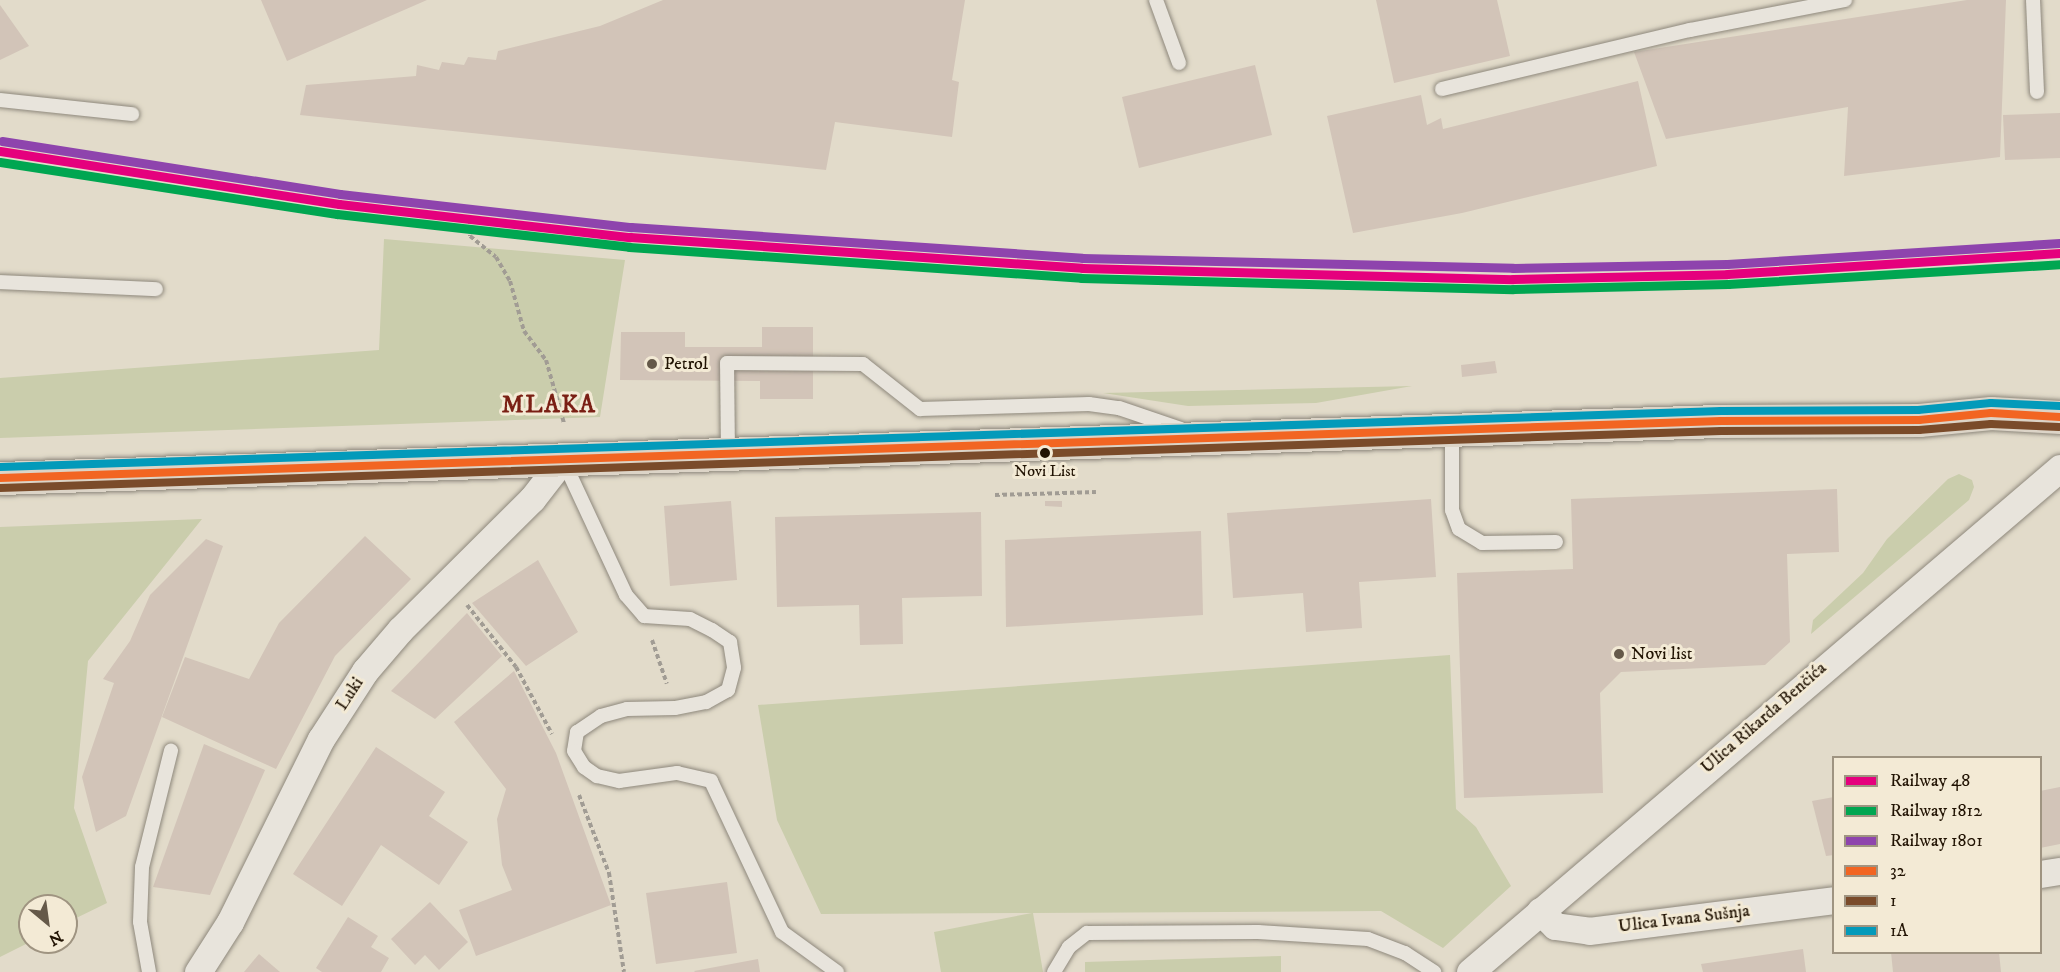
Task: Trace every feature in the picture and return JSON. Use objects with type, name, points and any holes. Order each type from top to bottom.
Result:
[{"type":"main road","points":[[0,478],[1452,429],[1721,421],[1919,420],[1991,412],[2060,417]]},
{"type":"street","name":"Luki","points":[[198,972],[230,922],[284,808],[333,719],[365,671],[393,638],[532,499],[563,459]]},
{"type":"street","name":"Ulica Rikarda Benčića","points":[[1470,972],[2060,468]]},
{"type":"street","points":[[2042,874],[2060,871]]},
{"type":"street","name":"Ulica Ivana Sušnja","points":[[1540,911],[1555,926],[1589,931],[1832,900]]},
{"type":"lane","points":[[1156,0],[1179,63]]},
{"type":"lane","points":[[1442,88],[1690,30],[1845,0]]},
{"type":"lane","points":[[2033,0],[2037,92]]},
{"type":"lane","points":[[0,100],[132,114]]},
{"type":"lane","points":[[0,282],[156,289]]},
{"type":"lane","points":[[729,455],[727,363],[863,364],[920,409],[1089,404],[1119,408],[1205,439]]},
{"type":"lane","points":[[1452,429],[1452,510],[1459,530],[1482,543],[1556,542]]},
{"type":"lane","points":[[563,459],[626,595],[644,616],[690,619],[730,642],[734,668],[728,690],[706,702],[675,708],[627,709],[601,716],[578,732],[574,751],[584,767],[597,776],[619,781],[677,773],[711,781],[782,933],[837,972]]},
{"type":"lane","points":[[149,972],[140,922],[142,867],[171,751]]},
{"type":"lane","points":[[1054,972],[1070,947],[1087,933],[1258,932],[1368,939],[1405,953],[1434,972]]},
{"type":"path","points":[[470,220],[470,236],[496,257],[510,281],[525,331],[546,360],[564,423]]},
{"type":"path","points":[[995,495],[1096,492]]},
{"type":"path","points":[[449,584],[516,667],[554,738]]},
{"type":"path","points":[[644,616],[675,708]]},
{"type":"path","points":[[578,792],[609,873],[624,972]]},
{"type":"green space","points":[[384,239],[625,260],[600,417],[0,438],[0,378],[379,350]]},
{"type":"green space","points":[[1412,386],[1316,403],[1188,406],[1103,393]]},
{"type":"green space","points":[[1959,474],[1972,480],[1974,487],[1969,500],[1811,634],[1813,620],[1863,573],[1887,539],[1948,479]]},
{"type":"green space","points":[[202,519],[88,661],[74,808],[107,903],[78,917],[78,894],[18,894],[18,948],[0,957],[0,527]]},
{"type":"green space","points":[[1450,655],[1456,809],[1476,827],[1511,886],[1443,948],[1381,911],[1033,913],[1043,972],[941,972],[934,932],[1032,913],[821,914],[777,820],[758,705]]},
{"type":"green space","points":[[1281,956],[1281,972],[1085,972],[1085,962]]},
{"type":"building","points":[[261,0],[427,0],[287,61]]},
{"type":"building","points":[[663,0],[965,0],[952,80],[959,82],[952,137],[835,122],[826,170],[300,115],[306,85],[416,76],[417,65],[439,70],[442,62],[464,65],[468,57],[496,60],[498,51],[600,26]]},
{"type":"building","points":[[1376,0],[1497,0],[1510,56],[1394,83]]},
{"type":"building","points":[[1967,0],[2006,0],[2000,157],[1844,176],[1848,107],[1666,139],[1634,52]]},
{"type":"building","points":[[0,5],[29,46],[0,60]]},
{"type":"building","points":[[1255,65],[1272,135],[1139,168],[1122,97]]},
{"type":"building","points":[[1638,81],[1657,166],[1462,213],[1353,233],[1327,116],[1421,95],[1427,125],[1441,118],[1443,129]]},
{"type":"building","points":[[2060,113],[2060,158],[2005,160],[2003,115]]},
{"type":"building","points":[[762,327],[813,327],[813,399],[760,399],[760,381],[620,380],[621,332],[685,332],[685,347],[762,347]]},
{"type":"building","points":[[1495,361],[1497,373],[1462,377],[1461,365]]},
{"type":"building","name":"Novi list","points":[[1837,489],[1839,552],[1787,554],[1790,642],[1765,665],[1621,672],[1600,693],[1603,793],[1464,798],[1457,573],[1573,569],[1571,499]]},
{"type":"building","points":[[1431,499],[1436,577],[1359,582],[1362,628],[1306,632],[1303,593],[1233,598],[1227,513]]},
{"type":"building","points":[[731,501],[737,580],[670,586],[664,506]]},
{"type":"building","points":[[1045,501],[1062,501],[1062,507],[1045,506]]},
{"type":"building","points":[[981,512],[982,596],[902,598],[903,644],[860,645],[859,605],[777,607],[775,517]]},
{"type":"building","points":[[1201,531],[1203,615],[1006,627],[1005,540]]},
{"type":"building","points":[[365,536],[411,579],[335,656],[276,769],[162,717],[185,657],[249,679],[279,623]]},
{"type":"building","points":[[206,539],[223,546],[126,816],[96,832],[82,777],[114,683],[103,679],[130,641],[150,595]]},
{"type":"building","points":[[538,560],[578,632],[526,666],[472,603]]},
{"type":"building","points":[[467,613],[502,656],[435,719],[391,691]]},
{"type":"building","points":[[514,671],[556,753],[611,905],[476,956],[459,910],[512,890],[502,865],[497,819],[506,789],[454,722]]},
{"type":"building","points":[[204,744],[265,770],[210,895],[153,887]]},
{"type":"building","points":[[376,747],[445,792],[429,816],[468,842],[439,885],[381,845],[342,906],[293,874]]},
{"type":"building","points":[[2060,787],[2060,844],[2042,848],[2042,791]]},
{"type":"building","points":[[1832,797],[1832,855],[1826,856],[1812,801]]},
{"type":"building","points":[[727,882],[737,953],[656,964],[646,893]]},
{"type":"building","points":[[430,902],[468,942],[439,970],[425,955],[415,965],[391,939]]},
{"type":"building","points":[[348,917],[378,936],[371,947],[389,958],[381,972],[322,972],[316,968]]},
{"type":"building","points":[[1803,949],[1806,972],[1703,972],[1701,964]]},
{"type":"building","points":[[259,954],[280,972],[244,972]]},
{"type":"building","points":[[1891,954],[1999,954],[2001,972],[1893,972]]},
{"type":"building","points":[[758,959],[760,972],[694,971]]},
{"type":"rail line","name":"1801","points":[[2,141],[340,194],[631,227],[1082,258],[1513,268],[1727,264],[2059,243]]},
{"type":"rail line","name":"48","points":[[0,151],[339,204],[630,237],[1082,268],[1513,279],[1727,274],[2060,253]]},
{"type":"rail line","name":"1812","points":[[0,162],[337,214],[629,247],[1081,278],[1513,289],[1728,284],[2060,264]]},
{"type":"transit line","name":"1A","points":[[0,467],[1721,411],[1918,410],[1991,403],[2060,406]]},
{"type":"transit line","name":"32","points":[[0,478],[1721,421],[1919,420],[1991,413],[2060,417]]},
{"type":"transit line","name":"1","points":[[0,488],[1721,431],[1919,430],[1991,424],[2059,427]]},
{"type":"place","name":"Petrol","points":[[652,364]]},
{"type":"place","name":"Novi List","points":[[1045,453]]},
{"type":"place","name":"Novi list","points":[[1619,654]]},
{"type":"district","name":"MLAKA","points":[[549,406]]}]
